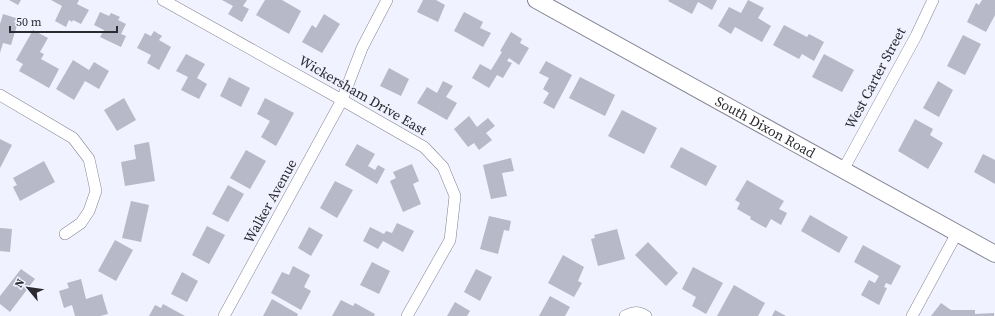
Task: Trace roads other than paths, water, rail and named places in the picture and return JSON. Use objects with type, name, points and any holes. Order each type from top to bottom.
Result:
[{"type":"main road","name":"South Dixon Road","points":[[536,0],[995,254]]},
{"type":"street","name":"Wickersham Drive East","points":[[163,0],[424,147],[443,167],[455,196],[450,240],[408,316]]},
{"type":"street","name":"Walker Avenue","points":[[224,316],[342,100],[362,48],[387,0]]},
{"type":"street","name":"West Carter Street","points":[[843,170],[916,36],[933,0]]},
{"type":"street","points":[[0,95],[73,138],[89,159],[96,190],[89,211],[81,223],[65,234]]},
{"type":"street","points":[[912,316],[957,233]]},
{"type":"street","points":[[628,314],[639,312],[646,316]]}]
